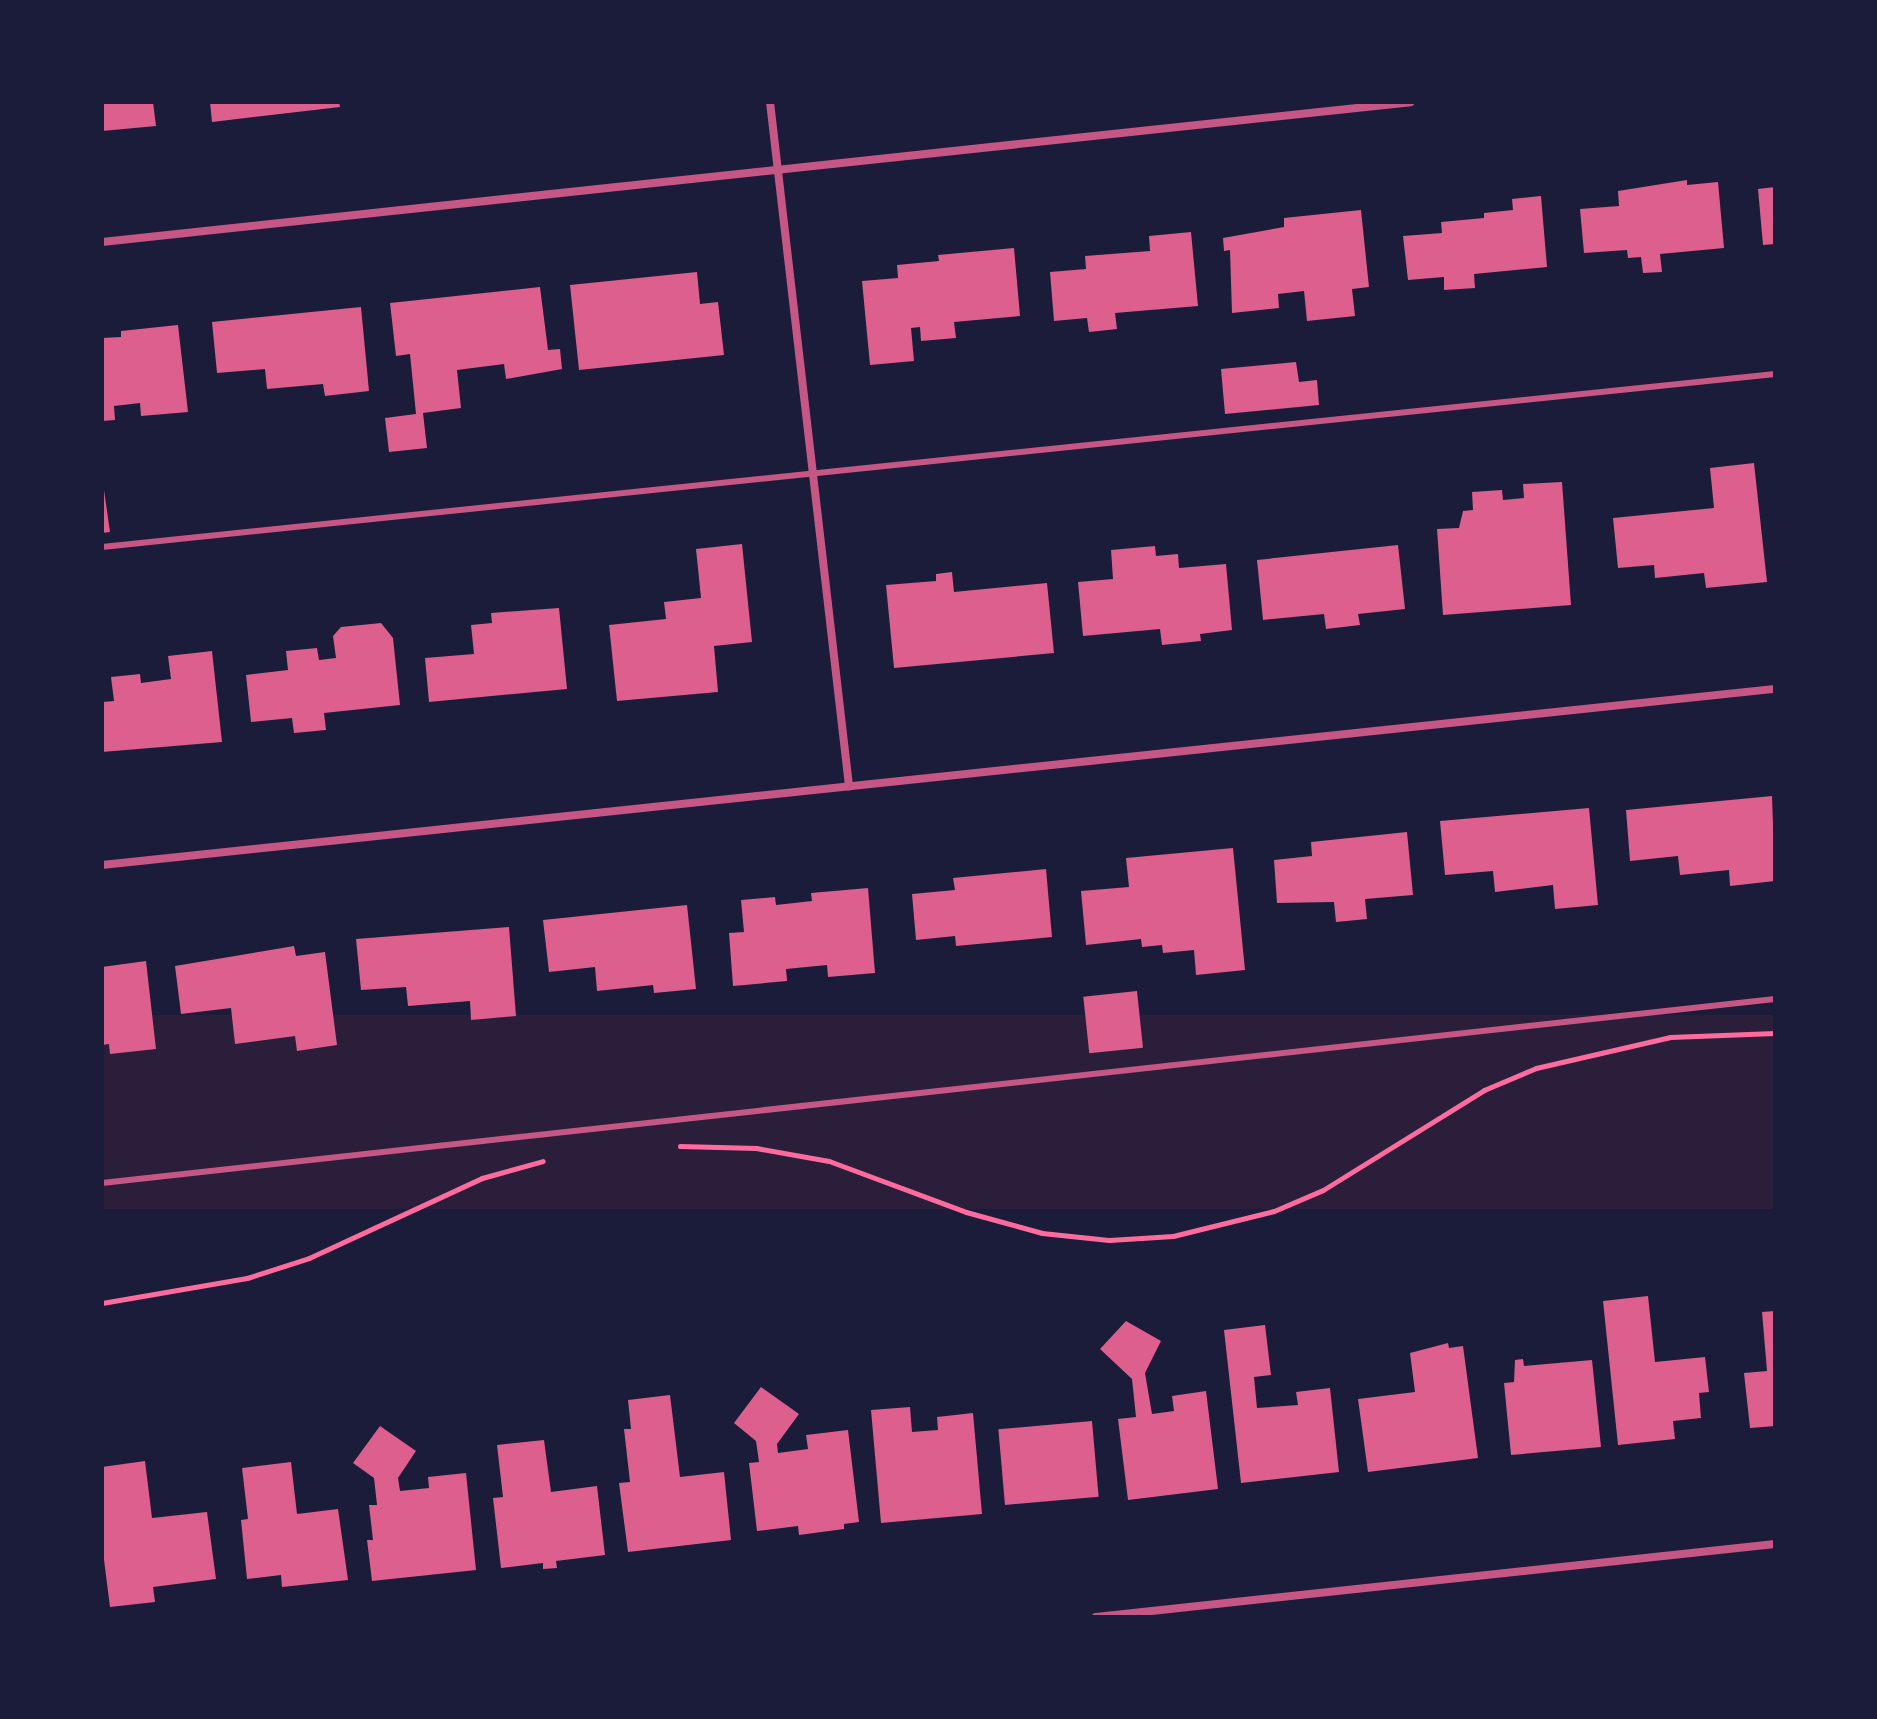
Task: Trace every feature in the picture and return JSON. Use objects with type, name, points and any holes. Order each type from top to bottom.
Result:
[{"type":"street","points":[[770,102],[849,786]]},
{"type":"street","points":[[102,242],[1411,102]]},
{"type":"street","points":[[102,865],[1775,689]]},
{"type":"street","points":[[1096,1617],[1775,1544]]},
{"type":"lane","points":[[102,547],[813,477],[1775,374]]},
{"type":"lane","points":[[102,1183],[1775,999]]},
{"type":"path","points":[[665,1147],[756,1148],[829,1161],[966,1212],[1042,1233],[1109,1240],[1173,1236],[1274,1211],[1323,1190],[1484,1090],[1536,1068],[1670,1037],[1775,1033]]},
{"type":"path","points":[[102,1303],[247,1278],[309,1258],[482,1178],[553,1158]]},
{"type":"shaded area","points":[[102,1015],[1775,1015],[1775,1209],[102,1209]]},
{"type":"building","points":[[102,102],[153,102],[156,126],[102,131]]},
{"type":"building","points":[[210,102],[339,102],[340,107],[212,122]]},
{"type":"building","points":[[1687,180],[1687,185],[1718,182],[1724,248],[1660,254],[1662,272],[1643,273],[1641,257],[1628,258],[1627,250],[1584,253],[1580,209],[1619,206],[1618,191]]},
{"type":"building","points":[[1775,187],[1775,244],[1763,245],[1758,189]]},
{"type":"building","points":[[1541,196],[1547,267],[1474,274],[1475,288],[1444,290],[1444,277],[1408,280],[1403,236],[1442,233],[1441,222],[1484,218],[1484,213],[1513,210],[1512,199]]},
{"type":"building","points":[[1361,210],[1369,287],[1352,289],[1355,316],[1307,321],[1304,291],[1278,294],[1279,308],[1232,313],[1230,250],[1224,251],[1223,238],[1284,227],[1284,218]]},
{"type":"building","points":[[1191,232],[1198,306],[1115,313],[1117,329],[1089,332],[1087,318],[1054,321],[1050,272],[1086,269],[1085,256],[1150,251],[1149,236]]},
{"type":"building","points":[[1014,248],[1020,316],[954,322],[956,338],[921,341],[920,327],[911,328],[914,361],[870,365],[862,281],[898,278],[897,265],[939,261],[938,255]]},
{"type":"building","points":[[697,272],[700,304],[718,302],[724,355],[579,370],[570,285]]},
{"type":"building","points":[[540,287],[548,350],[560,349],[562,369],[506,379],[504,364],[457,370],[461,408],[423,413],[427,448],[389,452],[385,418],[416,414],[410,354],[396,356],[390,303]]},
{"type":"building","points":[[361,307],[369,391],[325,396],[323,384],[267,389],[265,369],[217,373],[212,322]]},
{"type":"building","points":[[178,325],[188,412],[141,416],[140,403],[114,406],[115,420],[102,421],[102,338],[121,337],[121,331]]},
{"type":"building","points":[[1296,362],[1299,382],[1317,380],[1319,405],[1225,414],[1221,369]]},
{"type":"building","points":[[1754,463],[1767,582],[1706,588],[1704,573],[1655,578],[1654,565],[1618,568],[1613,518],[1714,508],[1710,468]]},
{"type":"building","points":[[102,476],[110,532],[102,533]]},
{"type":"building","points":[[1562,482],[1571,605],[1443,615],[1437,529],[1459,528],[1463,511],[1473,510],[1472,492],[1502,490],[1503,500],[1524,498],[1523,484]]},
{"type":"building","points":[[742,544],[752,642],[714,646],[718,692],[617,701],[609,625],[666,619],[664,602],[701,598],[696,549]]},
{"type":"building","points":[[1398,545],[1405,609],[1358,614],[1360,625],[1326,629],[1324,614],[1263,620],[1257,560]]},
{"type":"building","points":[[1155,546],[1156,556],[1178,554],[1179,568],[1226,564],[1232,630],[1200,634],[1201,641],[1162,645],[1160,629],[1083,636],[1078,582],[1113,579],[1111,550]]},
{"type":"building","points":[[952,572],[954,592],[1047,583],[1054,653],[894,668],[886,585],[936,581],[936,574]]},
{"type":"building","points":[[559,608],[567,689],[429,702],[425,658],[474,654],[471,625],[492,623],[491,613]]},
{"type":"building","points":[[381,623],[393,638],[400,705],[324,713],[326,730],[294,733],[292,718],[251,722],[246,675],[288,670],[286,651],[317,648],[319,660],[336,658],[333,636],[341,627]]},
{"type":"building","points":[[212,651],[222,742],[102,752],[102,702],[114,701],[111,677],[140,674],[141,683],[171,679],[168,656]]},
{"type":"building","points":[[1772,796],[1775,881],[1730,886],[1729,870],[1680,875],[1678,856],[1630,861],[1626,810]]},
{"type":"building","points":[[1589,808],[1598,905],[1555,909],[1553,885],[1495,892],[1493,871],[1445,875],[1440,821]]},
{"type":"building","points":[[1407,832],[1413,895],[1365,899],[1367,919],[1336,922],[1334,902],[1277,903],[1274,860],[1312,856],[1311,842]]},
{"type":"building","points":[[1233,848],[1245,970],[1196,975],[1194,950],[1163,953],[1162,945],[1142,947],[1141,939],[1086,945],[1081,891],[1129,887],[1126,858]]},
{"type":"building","points":[[1046,869],[1052,937],[956,946],[955,936],[916,940],[912,894],[955,890],[953,878]]},
{"type":"building","points":[[868,888],[875,973],[828,977],[827,965],[786,969],[787,981],[733,986],[729,933],[744,932],[741,900],[775,897],[776,905],[812,901],[811,893]]},
{"type":"building","points":[[687,905],[696,989],[654,993],[653,985],[597,991],[595,967],[549,972],[543,920]]},
{"type":"building","points":[[509,927],[516,1016],[471,1020],[470,1001],[408,1006],[406,987],[361,990],[356,939]]},
{"type":"building","points":[[294,946],[296,956],[325,952],[337,1045],[297,1051],[295,1036],[235,1044],[231,1008],[181,1014],[175,966]]},
{"type":"building","points":[[146,961],[156,1049],[110,1054],[109,1044],[102,1045],[102,967]]},
{"type":"building","points":[[1137,991],[1143,1048],[1089,1053],[1083,997]]},
{"type":"building","points":[[1648,1296],[1655,1362],[1705,1357],[1709,1392],[1699,1393],[1701,1418],[1673,1421],[1675,1439],[1618,1445],[1603,1301]]},
{"type":"building","points":[[1775,1311],[1775,1426],[1750,1428],[1744,1373],[1767,1371],[1762,1312]]},
{"type":"building","points":[[1126,1321],[1161,1341],[1145,1373],[1152,1414],[1174,1411],[1172,1396],[1206,1391],[1218,1489],[1128,1500],[1118,1419],[1136,1417],[1132,1379],[1100,1349]]},
{"type":"building","points":[[1265,1325],[1271,1375],[1254,1377],[1257,1408],[1298,1405],[1296,1392],[1330,1388],[1339,1472],[1241,1483],[1224,1330]]},
{"type":"building","points":[[1448,1343],[1449,1348],[1463,1346],[1478,1458],[1368,1472],[1358,1399],[1415,1392],[1410,1353]]},
{"type":"building","points":[[1523,1359],[1524,1366],[1592,1360],[1601,1447],[1511,1455],[1504,1383],[1514,1382],[1515,1360]]},
{"type":"building","points":[[761,1387],[799,1414],[777,1444],[778,1453],[808,1449],[806,1435],[848,1430],[859,1522],[844,1524],[844,1529],[799,1535],[798,1526],[757,1531],[749,1463],[759,1462],[756,1441],[734,1423]]},
{"type":"building","points":[[670,1395],[680,1477],[724,1472],[731,1540],[628,1552],[619,1483],[630,1482],[624,1429],[631,1429],[628,1400]]},
{"type":"building","points":[[910,1407],[912,1432],[938,1430],[937,1417],[973,1413],[982,1514],[881,1523],[871,1410]]},
{"type":"building","points":[[1092,1421],[1099,1497],[1005,1505],[998,1429]]},
{"type":"building","points":[[380,1426],[416,1451],[398,1478],[400,1491],[429,1488],[428,1477],[466,1473],[476,1570],[372,1581],[367,1540],[373,1540],[369,1505],[377,1505],[374,1478],[353,1463]]},
{"type":"building","points":[[544,1440],[551,1492],[597,1486],[605,1555],[556,1561],[557,1568],[543,1569],[543,1563],[501,1568],[493,1498],[503,1497],[497,1445]]},
{"type":"building","points":[[145,1461],[152,1518],[207,1512],[216,1579],[153,1587],[155,1602],[110,1607],[102,1544],[102,1467]]},
{"type":"building","points":[[291,1462],[297,1514],[338,1509],[348,1580],[282,1587],[281,1575],[247,1579],[241,1520],[248,1519],[242,1468]]}]
